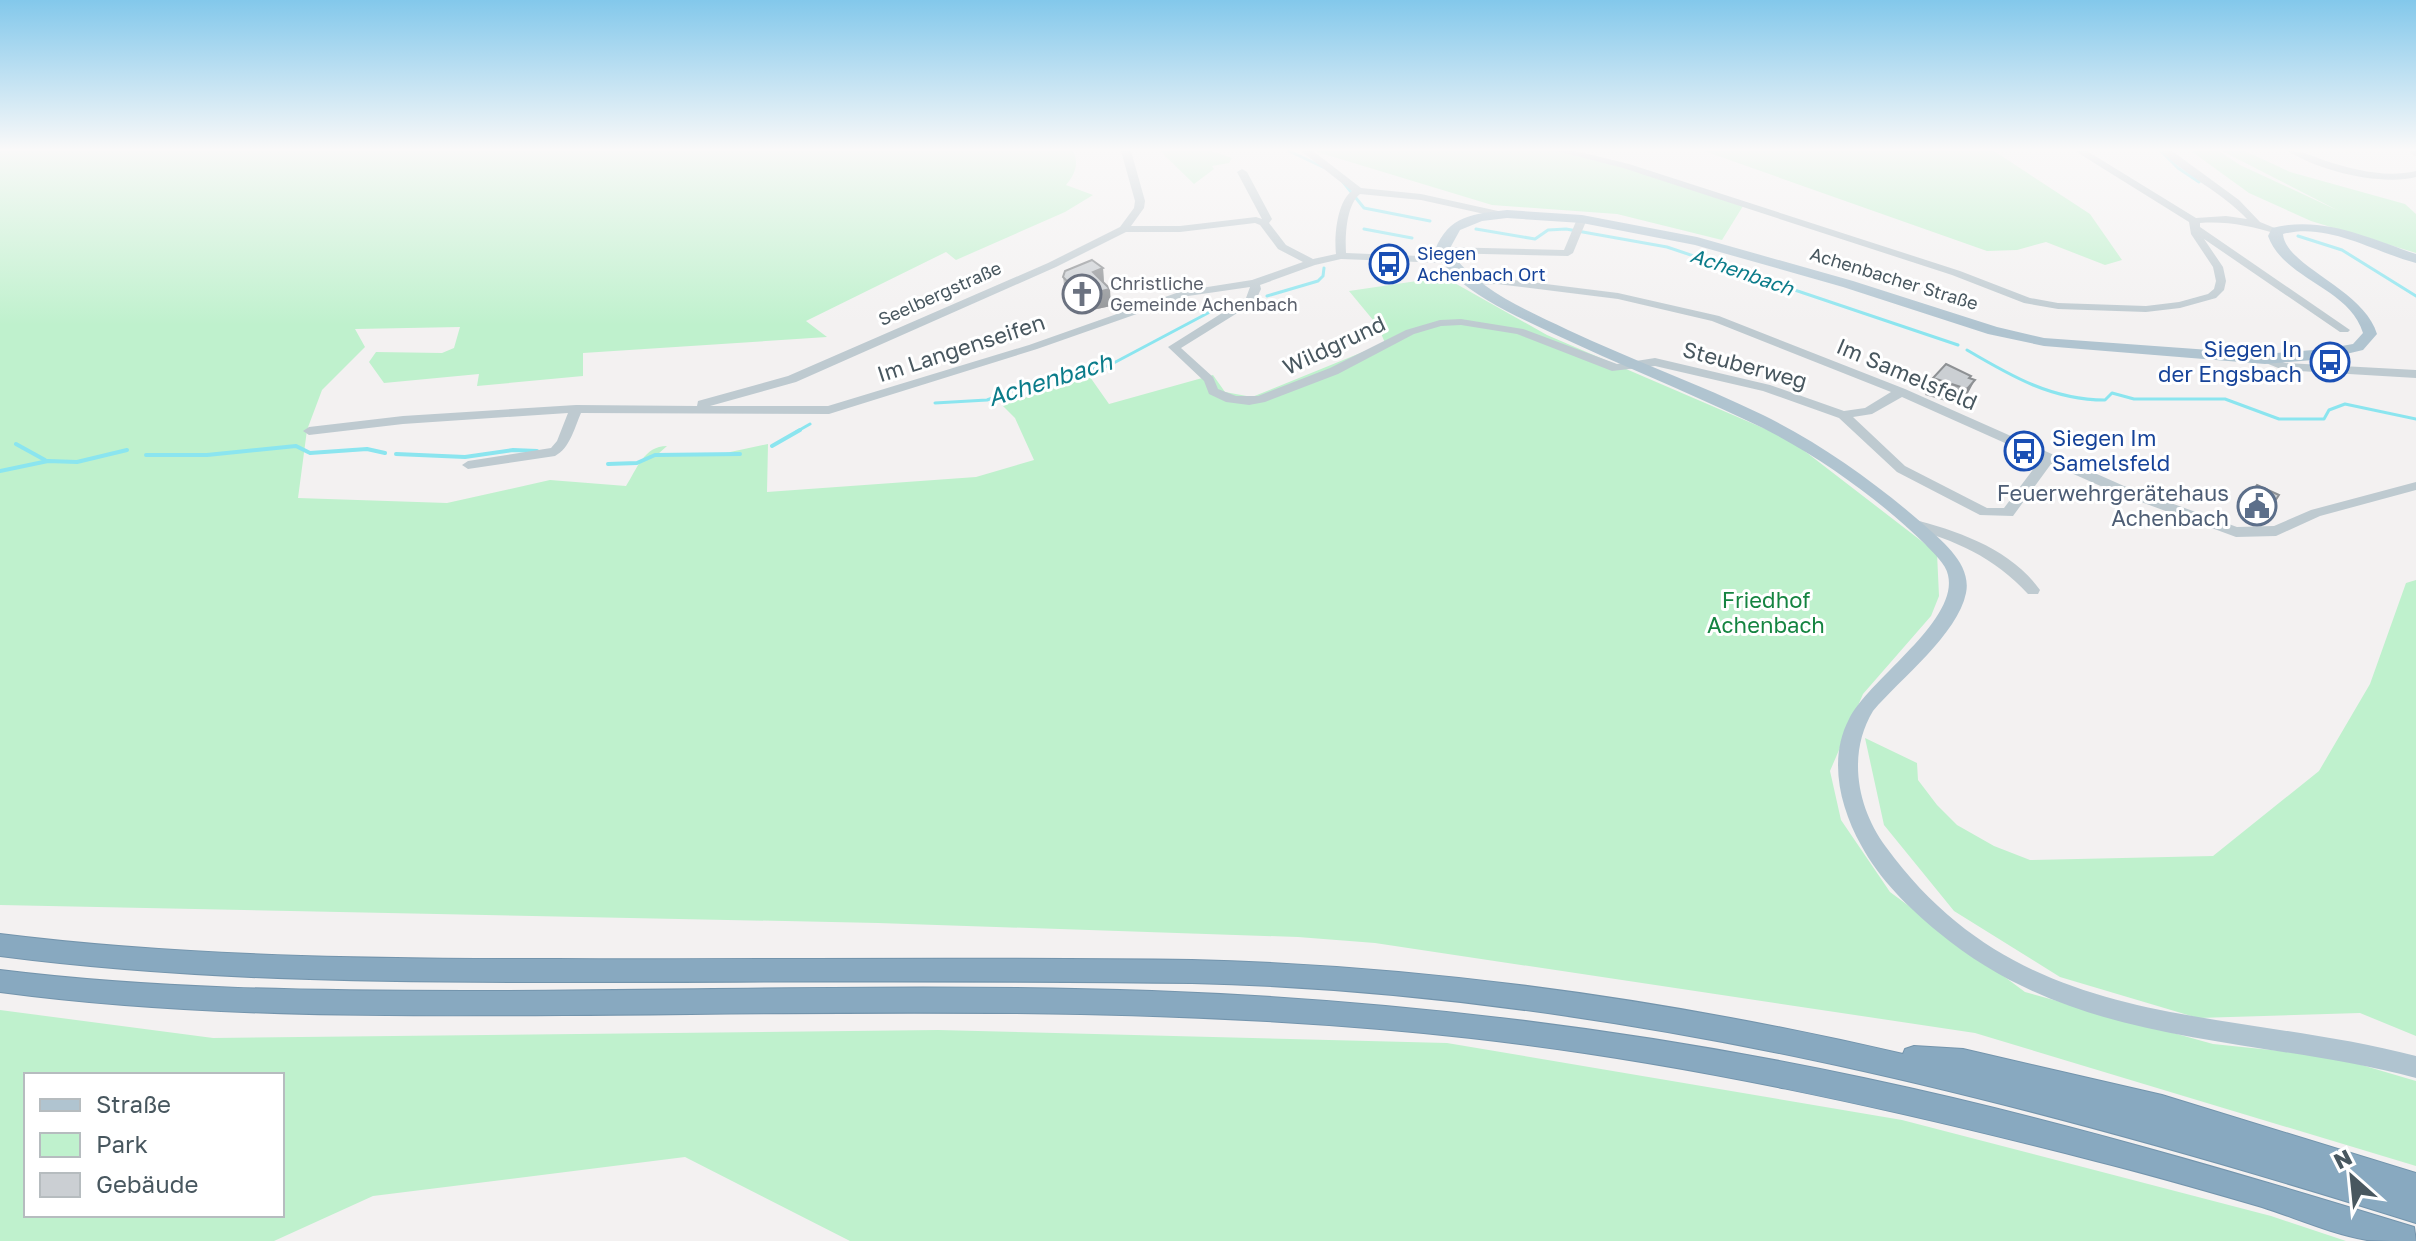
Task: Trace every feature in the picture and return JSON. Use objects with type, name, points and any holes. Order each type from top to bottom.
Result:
[{"type":"highway","points":[[0,945],[62,954],[277,969],[640,973],[883,969],[1287,975],[1426,987],[1710,1026],[1858,1055],[2138,1124],[2416,1209]]},
{"type":"highway","points":[[0,981],[252,1001],[1154,1003],[1418,1019],[1658,1051],[1859,1089],[2126,1153],[2414,1241]]},
{"type":"highway","points":[[1858,1055],[1963,1061],[2162,1108],[2416,1187]]},
{"type":"main road","name":"Achenbacher Straße","points":[[1443,255],[1448,234],[1455,227],[1479,217],[1498,214],[1582,219],[1697,241],[2017,337],[2113,349],[2265,359],[2325,354],[2364,343],[2370,334],[2367,322],[2356,309],[2280,250],[2275,236],[2277,231]]},
{"type":"main road","points":[[2277,231],[2294,227],[2326,230],[2416,259]]},
{"type":"main road","points":[[1443,255],[1469,282],[1536,320],[1732,406],[1783,432],[1838,468],[1943,551],[1957,572],[1960,593],[1950,616],[1876,692],[1856,724],[1848,774],[1853,798],[1882,859],[1917,902],[1959,939],[2004,968],[2066,998],[2101,1010],[2172,1024],[2320,1044],[2416,1067]]},
{"type":"street","points":[[1124,229],[1138,209]]},
{"type":"street","points":[[1262,209],[1267,219],[1264,223]]},
{"type":"street","points":[[1341,256],[1339,243],[1347,209]]},
{"type":"street","points":[[1475,209],[1498,214]]},
{"type":"street","points":[[1760,209],[1903,255],[2028,301],[2058,306],[2146,309],[2180,305],[2212,296],[2219,290],[2221,281],[2218,267],[2194,224]]},
{"type":"street","points":[[2170,209],[2344,330]]},
{"type":"street","points":[[2245,209],[2255,222]]},
{"type":"street","points":[[2194,224],[2220,218],[2255,222],[2277,231]]},
{"type":"street","points":[[1124,229],[1180,229],[1246,219],[1264,223],[1282,247],[1312,262]]},
{"type":"street","name":"Im Langenseifen","points":[[309,431],[403,420],[576,409],[829,410],[1033,347],[1186,293],[1254,283],[1312,262],[1341,256],[1568,253],[1582,219]]},
{"type":"street","name":"Seelbergstraße","points":[[685,409],[792,379],[1052,265],[1124,229]]},
{"type":"street","name":"Im Samelsfeld","points":[[1469,282],[1497,281],[1618,296],[1674,307],[1769,338],[2185,516],[2236,532],[2276,531],[2316,513],[2416,486]]},
{"type":"street","name":"Wildgrund","points":[[1254,283],[1256,289],[1251,300],[1174,347],[1209,380],[1213,391],[1232,399],[1251,402],[1275,394],[1334,371],[1410,332],[1446,322],[1497,326],[1616,368],[1635,366]]},
{"type":"street","points":[[2265,359],[2283,366],[2416,374]]},
{"type":"street","name":"Steuberweg","points":[[1635,366],[1655,362],[1766,388],[1843,415],[1901,469],[1985,512],[2008,513],[2049,457]]},
{"type":"street","points":[[1843,415],[1868,411],[1901,392]]},
{"type":"street","points":[[468,465],[555,452],[563,442],[576,409]]},
{"type":"street","points":[[1911,524],[1973,544],[2013,567],[2033,590]]},
{"type":"green space","name":"Friedhof Achenbach","points":[[0,209],[1070,209],[956,260],[946,252],[806,321],[827,337],[583,353],[583,376],[477,386],[479,374],[384,383],[369,362],[376,352],[442,353],[454,348],[460,327],[355,329],[365,347],[322,390],[307,430],[298,498],[447,503],[550,480],[626,486],[647,454],[667,446],[658,454],[721,454],[768,444],[767,492],[976,477],[1034,460],[1015,418],[1002,405],[1090,377],[1109,404],[1213,375],[1225,392],[1252,397],[1385,343],[1378,326],[1349,291],[1444,277],[1547,335],[1789,439],[1937,553],[1939,596],[1931,616],[1863,694],[1830,771],[1841,820],[1890,892],[2025,992],[2213,1044],[2331,1056],[2416,1081],[2416,1166],[1975,1033],[1375,943],[1298,937],[878,923],[0,905]]},
{"type":"green space","points":[[1546,209],[1741,209],[1722,240],[1617,214]]},
{"type":"green space","points":[[1868,209],[2082,209],[2090,214],[2122,260],[2105,265],[2046,242],[2017,250],[1987,251]]},
{"type":"green space","points":[[2284,209],[2410,209],[2416,214],[2416,253],[2311,221]]},
{"type":"green space","points":[[2416,580],[2416,1036],[2360,1013],[2198,1018],[2060,977],[1954,911],[1884,825],[1865,738],[1917,763],[1918,780],[1957,825],[1994,846],[2030,860],[2213,856],[2319,771],[2370,684],[2406,583]]},
{"type":"green space","points":[[0,1010],[213,1038],[938,1030],[1447,1043],[1902,1120],[2271,1216],[2346,1241],[850,1241],[685,1157],[373,1196],[274,1241],[0,1241]]},
{"type":"building","points":[[1092,260],[1103,268],[1093,272],[1110,289],[1081,296],[1063,277],[1065,271]]},
{"type":"building","points":[[1946,364],[1975,380],[1967,389],[1933,378]]},
{"type":"building","points":[[2257,485],[2279,495],[2273,504],[2251,494]]},
{"type":"waterway","points":[[1369,209],[1430,221]]},
{"type":"waterway","name":"Achenbach","points":[[1364,229],[1412,238]]},
{"type":"waterway","name":"Achenbach","points":[[1476,229],[1535,239],[1548,230],[1566,229],[1667,247],[1958,345]]},
{"type":"waterway","points":[[2298,236],[2342,250],[2416,296]]},
{"type":"waterway","name":"Achenbach","points":[[1267,296],[1318,281],[1323,276],[1324,268]]},
{"type":"waterway","name":"Achenbach","points":[[935,403],[987,400],[1044,379],[1108,366],[1223,305]]},
{"type":"waterway","name":"Achenbach","points":[[1967,350],[2033,385],[2086,399],[2105,400],[2112,393],[2134,399],[2225,399],[2279,419],[2324,419],[2329,410],[2345,404],[2416,419]]},
{"type":"waterway","name":"Achenbach","points":[[796,432],[810,424]]},
{"type":"waterway","name":"Achenbach","points":[[772,446],[800,430]]},
{"type":"waterway","points":[[16,444],[45,460]]},
{"type":"waterway","name":"Achenbach","points":[[146,455],[207,455],[296,446],[310,453],[367,449],[385,453]]},
{"type":"waterway","name":"Achenbach","points":[[0,471],[48,461],[77,462],[127,450]]},
{"type":"waterway","name":"Achenbach","points":[[396,454],[465,457],[513,450],[537,451]]},
{"type":"waterway","name":"Achenbach","points":[[608,464],[637,463],[655,455],[740,454]]},
{"type":"place","name":"Siegen Achenbach Ort","points":[[1389,264]]},
{"type":"place","name":"Christliche Gemeinde Achenbach","points":[[1082,294]]},
{"type":"place","name":"Siegen In der Engsbach","points":[[2330,362]]},
{"type":"place","name":"Siegen Im Samelsfeld","points":[[2024,451]]},
{"type":"place","name":"Feuerwehrgerätehaus Achenbach","points":[[2257,506]]}]
